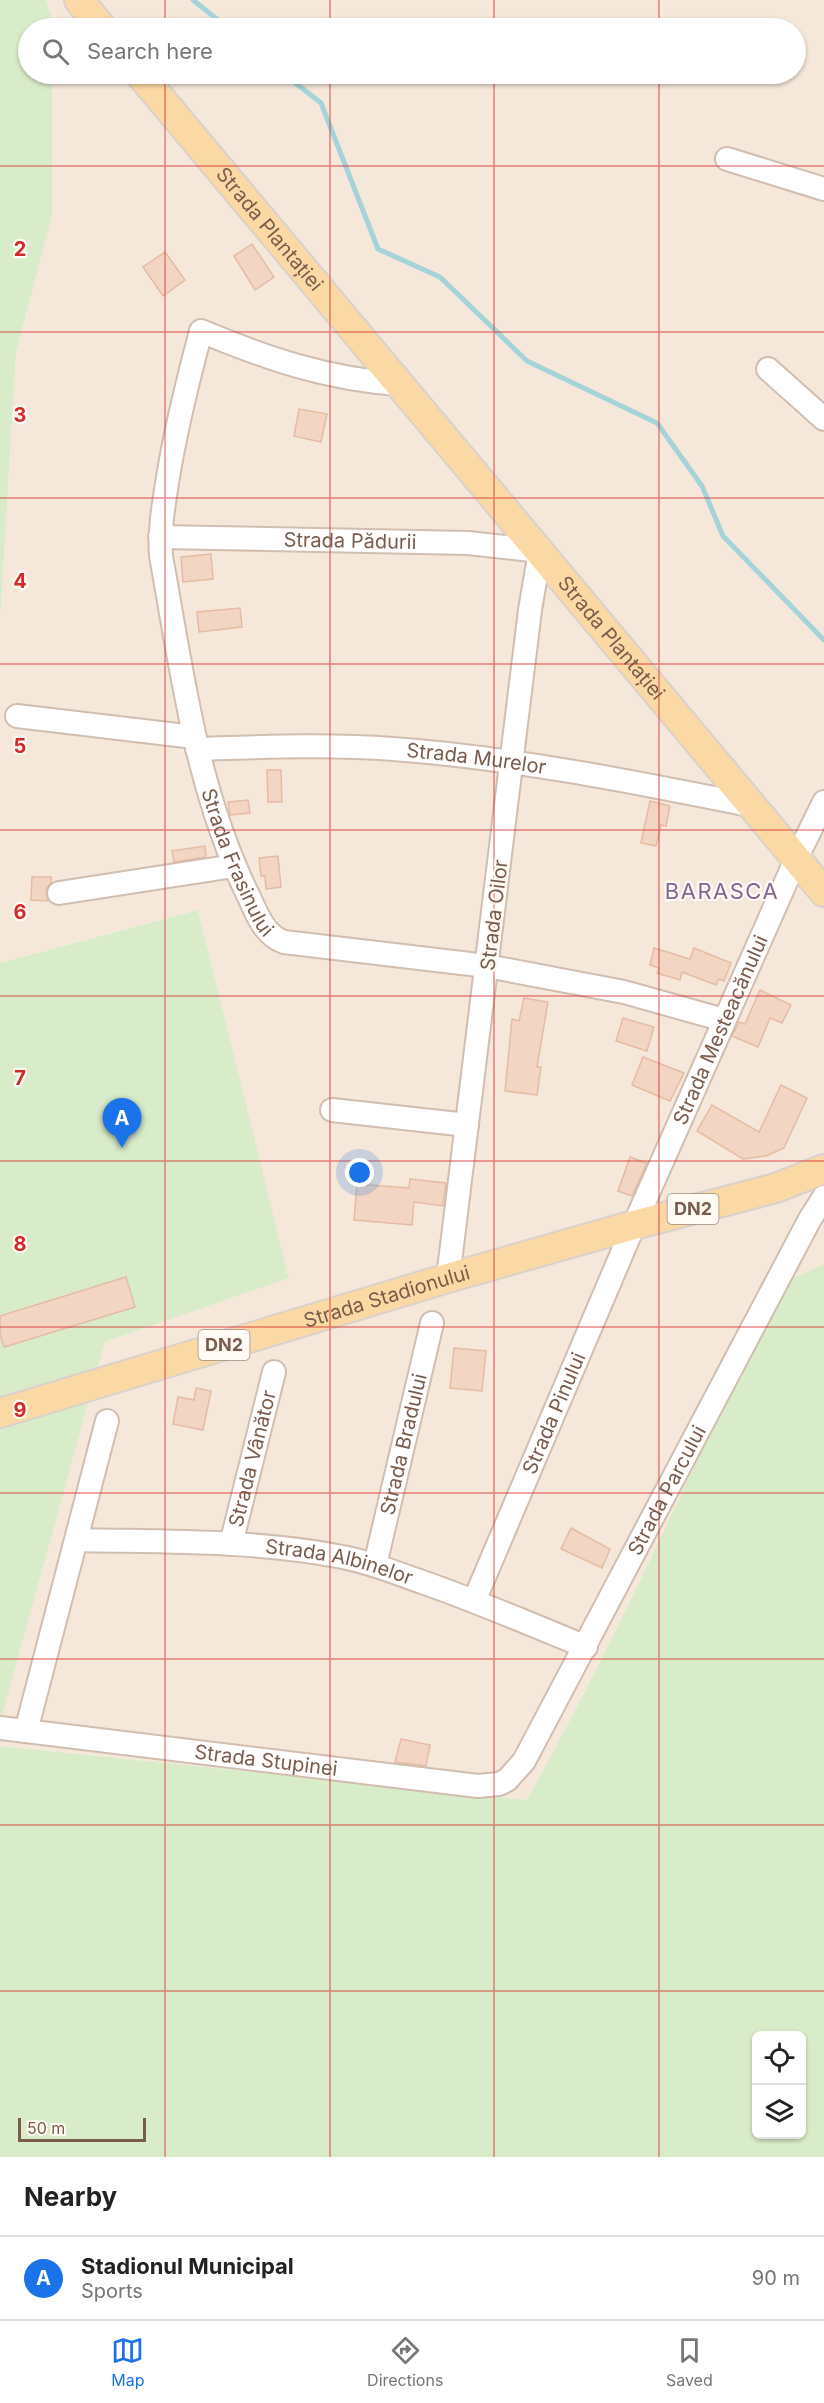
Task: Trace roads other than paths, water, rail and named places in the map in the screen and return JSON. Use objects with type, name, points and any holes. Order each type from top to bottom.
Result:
[{"type":"main road","points":[[79,0],[94,18]]},
{"type":"main road","name":"Strada Plantației","points":[[148,84],[824,892]]},
{"type":"main road","name":"Strada Stadionului","points":[[0,1413],[448,1278],[634,1225],[776,1188],[824,1170]]},
{"type":"main road","name":"DN2","points":[[824,1170],[824,1178]]},
{"type":"main road","name":"Strada Stadionului","points":[[776,1188],[824,1185]]},
{"type":"street","points":[[727,159],[824,189]]},
{"type":"street","name":"Strada Frasinului","points":[[399,384],[340,378],[253,353],[201,331],[177,424],[160,537],[161,556],[195,743],[219,826],[234,866],[262,923],[271,937],[296,945],[487,966],[624,992],[724,1020]]},
{"type":"street","points":[[768,369],[824,419]]},
{"type":"street","name":"Strada Pădurii","points":[[160,537],[468,543],[540,551]]},
{"type":"street","name":"Strada Oilor","points":[[448,1278],[530,610],[540,551]]},
{"type":"street","name":"Strada Murelor","points":[[18,716],[195,743],[357,747],[513,761],[754,806]]},
{"type":"street","name":"Strada Mesteacănului","points":[[634,1225],[724,1020],[824,802]]},
{"type":"street","points":[[59,893],[234,866]]},
{"type":"street","points":[[332,1110],[467,1125]]},
{"type":"street","name":"Strada Parcului","points":[[507,1780],[524,1761],[586,1647],[810,1219],[824,1197]]},
{"type":"street","name":"Strada Pinului","points":[[474,1601],[634,1225]]},
{"type":"street","name":"Strada Bradului","points":[[375,1565],[432,1323]]},
{"type":"street","name":"Strada Vânător","points":[[231,1544],[274,1372]]},
{"type":"street","points":[[26,1731],[107,1422]]},
{"type":"street","name":"Strada Albinelor","points":[[77,1540],[231,1544],[307,1551],[375,1565],[474,1601],[586,1647]]},
{"type":"street","name":"Strada Stupinei","points":[[0,1728],[478,1786],[499,1784],[507,1780]]},
{"type":"waterway","points":[[193,0],[216,18]]},
{"type":"waterway","points":[[297,84],[321,103],[378,249],[440,277],[527,361],[657,423],[702,486],[723,536],[824,640]]},
{"type":"place","name":"Stadionul Municipal","points":[[122,1148]]},
{"type":"district","name":"BARASCA","points":[[722,891]]}]
